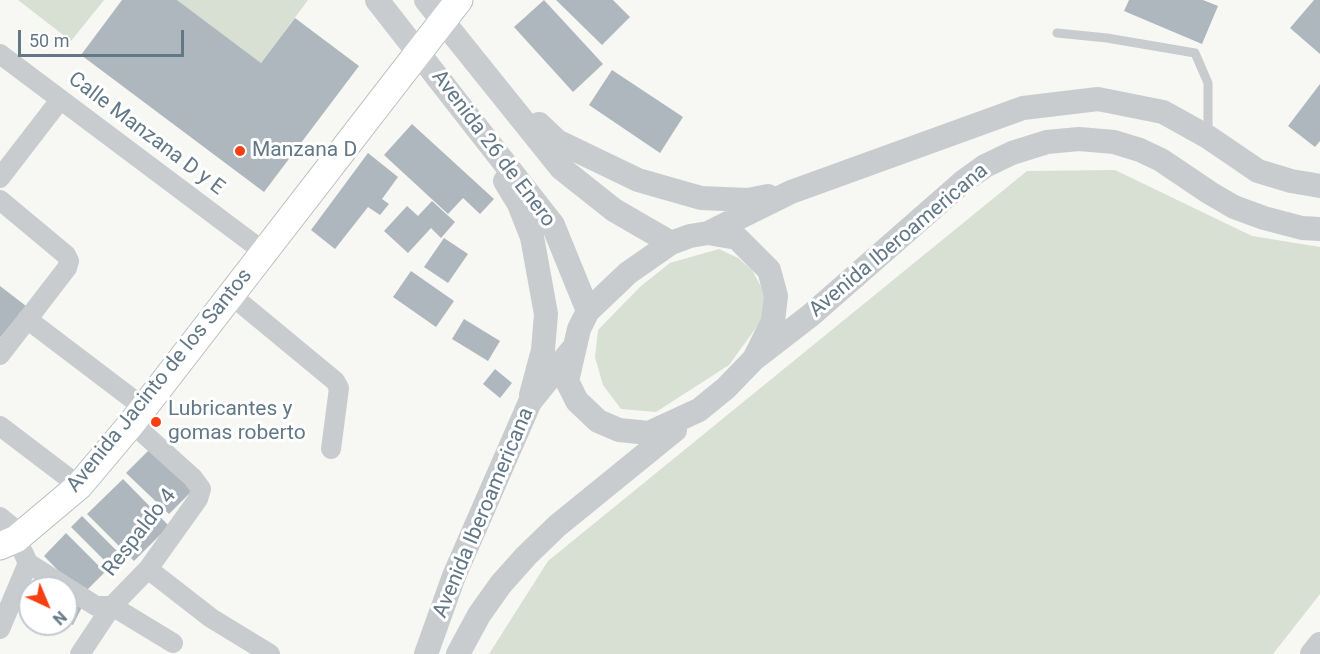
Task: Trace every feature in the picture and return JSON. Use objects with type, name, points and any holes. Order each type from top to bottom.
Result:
[{"type":"main road","name":"Avenida Jacinto de los Santos","points":[[13,540],[79,486],[138,415],[419,52],[443,7]]},
{"type":"street","name":"Avenida 26 de Enero","points":[[377,0],[554,225],[588,311]]},
{"type":"street","name":"Avenida 26 de Enero","points":[[443,7],[489,77],[561,168],[614,210],[671,243]]},
{"type":"street","name":"Calle Manzana D y E","points":[[0,54],[264,252]]},
{"type":"street","points":[[489,77],[557,141],[638,180],[701,198],[748,200],[791,192]]},
{"type":"street","points":[[708,233],[737,238],[769,270],[776,296],[772,321],[754,359],[726,388],[699,411],[649,433],[619,430],[598,421],[577,401],[567,381],[573,350],[579,329],[588,311],[628,273],[671,243],[690,236],[708,233],[791,192],[1023,108],[1098,99],[1163,112],[1208,137],[1258,171],[1291,181],[1320,186]]},
{"type":"street","points":[[0,178],[60,100]]},
{"type":"street","points":[[471,122],[519,204],[532,237],[546,315],[543,350],[530,402]]},
{"type":"street","name":"Avenida Iberoamericana","points":[[754,359],[811,315],[985,166],[1012,153],[1047,142],[1079,139],[1114,142],[1140,150],[1161,160],[1234,207],[1302,228],[1320,228]]},
{"type":"street","points":[[0,200],[66,255],[69,261],[67,268],[0,355]]},
{"type":"street","points":[[231,296],[335,381],[339,388],[331,449]]},
{"type":"street","points":[[27,319],[138,415]]},
{"type":"street","name":"Avenida Iberoamericana","points":[[426,654],[454,576],[530,402],[573,350]]},
{"type":"street","name":"Avenida Iberoamericana","points":[[458,654],[479,615],[501,584],[526,556],[557,526],[699,411]]},
{"type":"street","name":"Respaldo 4","points":[[80,654],[112,606],[148,569],[198,499],[201,489],[138,415]]},
{"type":"street","points":[[0,426],[79,486]]},
{"type":"street","points":[[0,517],[28,563],[96,606],[112,606],[173,643]]},
{"type":"street","points":[[0,629],[28,563]]},
{"type":"street","points":[[148,569],[211,618],[270,654]]},
{"type":"street","points":[[1312,654],[1320,644]]},
{"type":"lane","points":[[1057,33],[1107,38],[1195,53],[1208,83],[1208,137]]},
{"type":"shaded area","points":[[18,0],[104,0],[71,41]]},
{"type":"shaded area","points":[[177,0],[308,0],[261,63]]},
{"type":"shaded area","points":[[1115,170],[1252,236],[1320,247],[1320,594],[1273,654],[489,654],[548,561],[1027,171]]},
{"type":"shaded area","points":[[719,249],[738,258],[752,270],[765,294],[766,314],[729,365],[656,412],[621,409],[603,385],[595,357],[598,330],[641,286],[670,263]]},
{"type":"building","points":[[122,0],[177,0],[261,63],[295,18],[359,66],[264,192],[81,55]]},
{"type":"building","points":[[544,0],[603,64],[573,92],[514,27]]},
{"type":"building","points":[[556,0],[613,0],[630,17],[602,45]]},
{"type":"building","points":[[1129,0],[1203,0],[1218,6],[1202,44],[1124,11]]},
{"type":"building","points":[[1314,0],[1320,0],[1320,54],[1290,28]]},
{"type":"building","points":[[612,70],[683,117],[660,153],[589,105]]},
{"type":"building","points":[[1320,84],[1320,141],[1315,147],[1288,126]]},
{"type":"building","points":[[412,124],[494,199],[480,214],[463,198],[448,214],[384,155]]},
{"type":"building","points":[[368,153],[398,177],[382,199],[389,204],[380,215],[368,207],[335,249],[311,230]]},
{"type":"building","points":[[432,201],[455,222],[441,238],[431,228],[408,253],[384,231],[407,206],[418,216]]},
{"type":"building","points":[[444,238],[468,254],[448,283],[424,267]]},
{"type":"building","points":[[411,271],[454,301],[436,327],[393,297]]},
{"type":"building","points":[[0,286],[26,306],[0,338]]},
{"type":"building","points":[[464,319],[500,341],[488,361],[452,339]]},
{"type":"building","points":[[495,369],[512,383],[500,398],[483,384]]},
{"type":"building","points":[[153,446],[195,488],[169,514],[126,473]]},
{"type":"building","points":[[123,479],[169,526],[134,561],[87,514]]},
{"type":"building","points":[[82,516],[121,555],[110,566],[71,527]]},
{"type":"building","points":[[66,533],[105,572],[82,595],[78,591],[78,576],[63,576],[44,556]]},
{"type":"building","points":[[78,600],[84,603],[78,615]]},
{"type":"place","name":"Manzana D","points":[[240,151]]},
{"type":"place","name":"Lubricantes y gomas roberto","points":[[156,422]]}]
